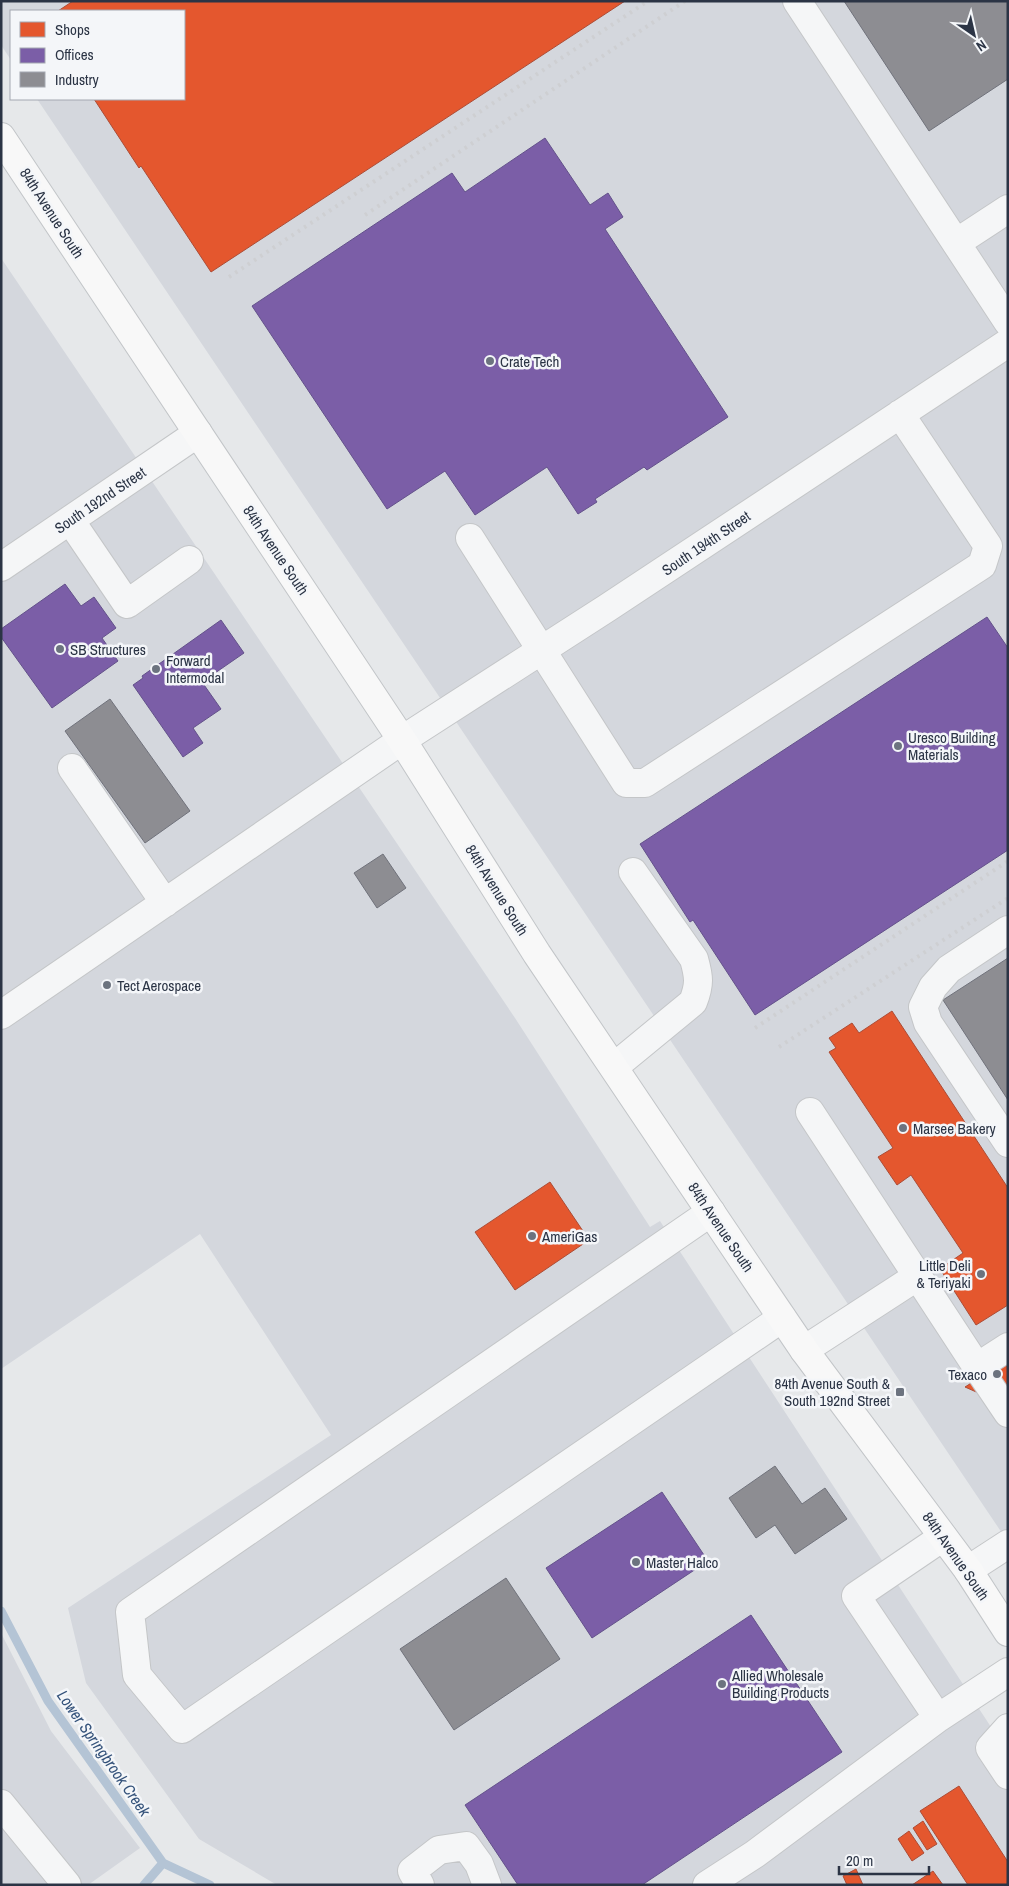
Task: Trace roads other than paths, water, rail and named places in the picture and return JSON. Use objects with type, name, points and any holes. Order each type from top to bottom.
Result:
[{"type":"main road","name":"84th Avenue South","points":[[1,137],[402,740],[538,954],[782,1318],[968,1570],[1008,1632]]},
{"type":"street","points":[[797,1],[1008,322]]},
{"type":"street","points":[[956,243],[1008,209]]},
{"type":"street","name":"South 194th Street","points":[[1,1015],[402,740],[541,651],[1008,343]]},
{"type":"street","points":[[470,538],[626,783],[644,783],[982,565],[988,546],[900,414]]},
{"type":"street","name":"South 192nd Street","points":[[1,567],[198,433]]},
{"type":"street","points":[[70,520],[127,604],[189,560]]},
{"type":"street","points":[[72,768],[165,903]]},
{"type":"street","points":[[614,1067],[693,1002],[699,988],[694,959],[633,872]]},
{"type":"street","points":[[1008,930],[949,969],[933,987],[923,1007],[928,1023],[1008,1143]]},
{"type":"street","points":[[810,1112],[1008,1413]]},
{"type":"street","points":[[711,1212],[130,1612],[137,1675],[182,1729],[782,1318]]},
{"type":"street","points":[[804,1350],[918,1276]]},
{"type":"street","points":[[978,1367],[1008,1347]]},
{"type":"street","points":[[938,1718],[856,1596],[943,1537]]},
{"type":"street","points":[[968,1570],[1008,1544]]},
{"type":"street","points":[[707,1885],[755,1854],[938,1718],[1008,1672]]},
{"type":"street","points":[[1008,1728],[990,1748],[1008,1775]]},
{"type":"street","points":[[1,1804],[67,1885]]},
{"type":"street","points":[[420,1885],[412,1871],[439,1850],[466,1846],[479,1864],[487,1885]]},
{"type":"waterway","name":"Lower Springbrook Creek","points":[[1,1611],[48,1701],[163,1863],[210,1885]]},
{"type":"waterway","points":[[144,1885],[163,1863]]},
{"type":"railway","points":[[229,277],[648,1]]},
{"type":"railway","points":[[365,215],[685,1]]},
{"type":"railway","points":[[755,1028],[1008,861]]},
{"type":"railway","points":[[779,1047],[1008,898]]},
{"type":"place","name":"Crate Tech","points":[[490,361]]},
{"type":"place","name":"SB Structures","points":[[60,649]]},
{"type":"place","name":"Forward Intermodal","points":[[156,669]]},
{"type":"place","name":"Uresco Building Materials","points":[[898,746]]},
{"type":"place","name":"Tect Aerospace","points":[[107,985]]},
{"type":"place","name":"Marsee Bakery","points":[[903,1128]]},
{"type":"place","name":"AmeriGas","points":[[532,1236]]},
{"type":"place","name":"Little Deli & Teriyaki","points":[[981,1274]]},
{"type":"place","name":"Texaco","points":[[997,1374]]},
{"type":"place","name":"84th Avenue South & South 192nd Street","points":[[900,1392]]},
{"type":"place","name":"Master Halco","points":[[636,1562]]},
{"type":"place","name":"Allied Wholesale Building Products","points":[[722,1684]]}]
